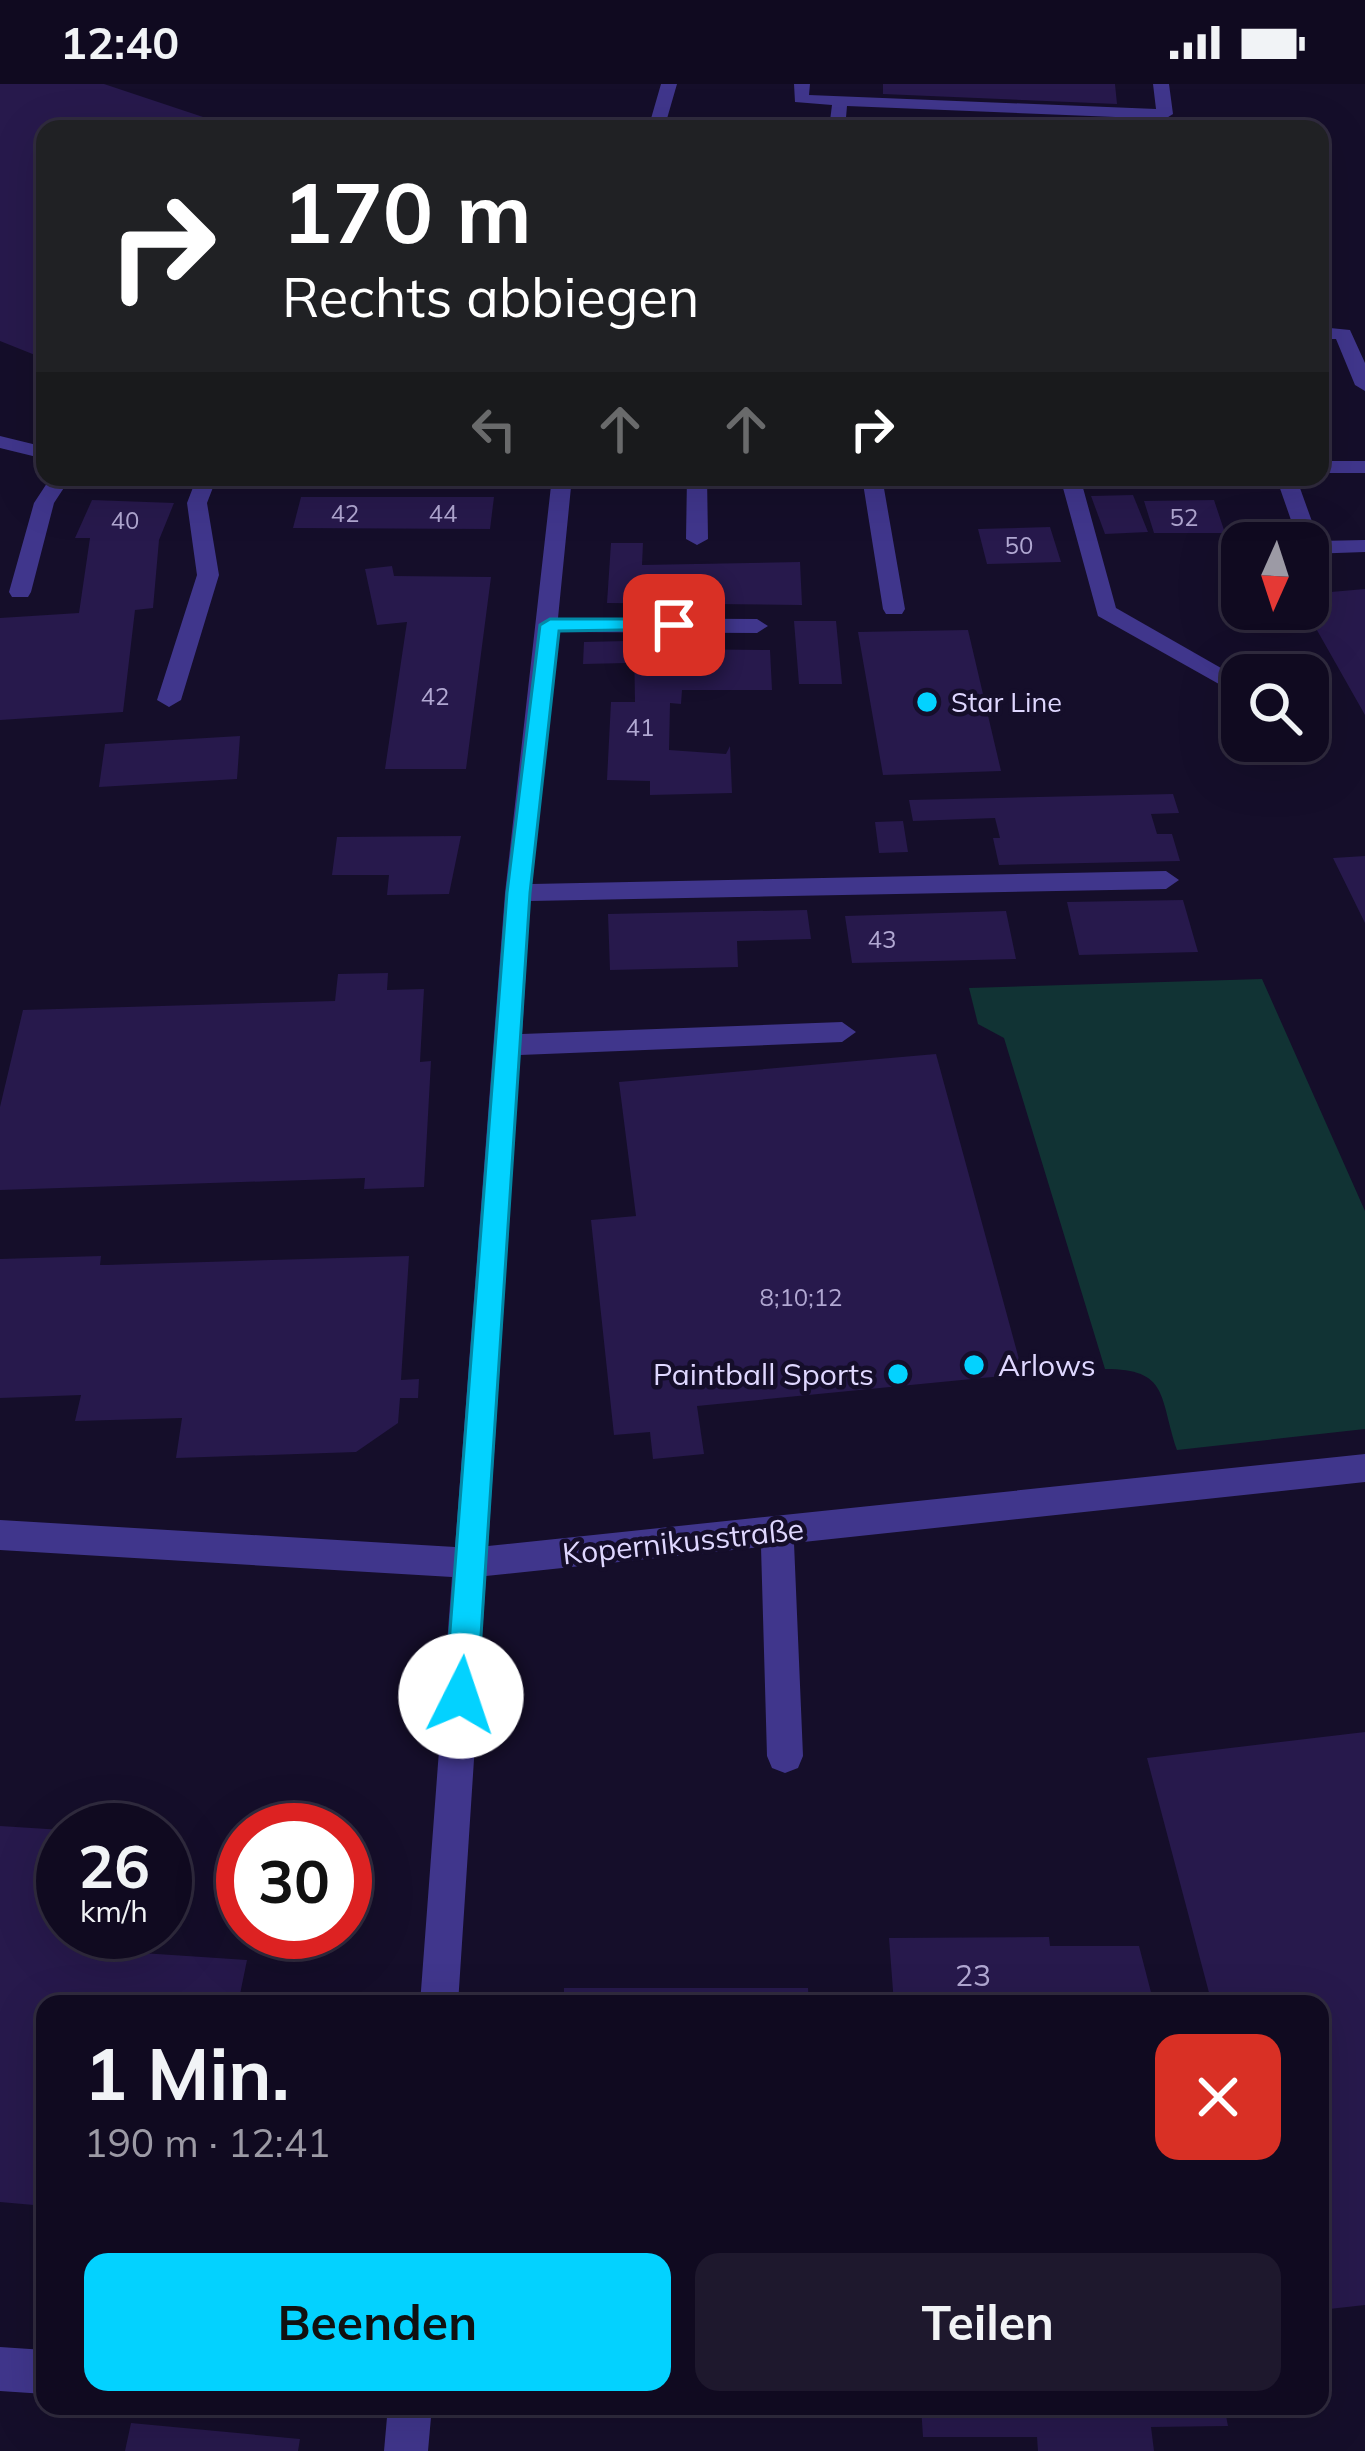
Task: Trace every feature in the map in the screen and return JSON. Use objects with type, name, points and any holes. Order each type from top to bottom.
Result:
[{"type":"street","points":[[659,120],[669,84]]},
{"type":"street","points":[[802,84],[801,99],[1165,114],[1160,84]]},
{"type":"street","points":[[838,120],[840,101]]},
{"type":"street","points":[[1329,333],[1343,334],[1365,385]]},
{"type":"street","points":[[0,442],[36,451]]},
{"type":"street","points":[[1329,467],[1365,467]]},
{"type":"street","points":[[20,592],[44,503],[55,486]]},
{"type":"street","points":[[169,700],[208,575],[197,503],[204,486]]},
{"type":"street","points":[[440,1995],[518,893],[561,486]]},
{"type":"street","points":[[697,486],[698,538]]},
{"type":"street","points":[[874,486],[894,608]]},
{"type":"street","points":[[1072,486],[1106,611],[1221,678]]},
{"type":"street","points":[[1289,486],[1311,548],[1365,546]]},
{"type":"street","points":[[550,625],[758,626]]},
{"type":"street","points":[[518,893],[1166,880]]},
{"type":"street","points":[[508,1045],[842,1032]]},
{"type":"street","name":"Kopernikusstraße","points":[[0,1535],[470,1563],[1365,1468]]},
{"type":"street","points":[[777,1531],[785,1756]]},
{"type":"street","points":[[0,2368],[36,2371]]},
{"type":"street","points":[[406,2451],[409,2415]]},
{"type":"green space","points":[[1262,979],[1365,1211],[1365,1429],[1177,1450],[1163,1401],[1151,1380],[1126,1370],[1105,1369],[1004,1038],[978,1024],[969,988]]},
{"type":"building","points":[[0,84],[104,84],[212,120],[36,120],[36,355],[0,341]]},
{"type":"building","points":[[883,84],[1115,84],[1117,104],[883,94]]},
{"type":"building","points":[[1133,495],[1148,532],[1105,534],[1091,496]]},
{"type":"building","points":[[301,497],[494,497],[490,529],[293,528]]},
{"type":"building","points":[[92,500],[174,503],[159,540],[153,608],[135,610],[123,712],[0,720],[0,618],[79,613],[90,538],[75,538]]},
{"type":"building","points":[[1214,500],[1221,533],[1154,533],[1144,501]]},
{"type":"building","points":[[1050,527],[1061,562],[987,564],[978,529]]},
{"type":"building","points":[[611,543],[643,543],[642,565],[800,562],[802,605],[607,603]]},
{"type":"building","points":[[392,566],[394,576],[491,577],[466,769],[385,769],[407,622],[377,625],[365,569]]},
{"type":"building","points":[[1365,589],[1365,715],[1317,630],[1329,630],[1329,592]]},
{"type":"building","points":[[794,621],[836,621],[842,684],[799,684]]},
{"type":"building","name":"Star Line","points":[[968,630],[1001,771],[883,775],[858,632]]},
{"type":"building","points":[[627,641],[627,663],[583,664],[584,642]]},
{"type":"building","points":[[634,642],[672,642],[672,649],[770,650],[772,690],[682,690],[681,704],[670,703],[669,750],[726,754],[730,746],[732,793],[650,795],[650,781],[607,780],[611,702],[635,702]]},
{"type":"building","points":[[240,736],[237,779],[99,787],[105,744]]},
{"type":"building","points":[[1173,794],[1179,813],[1151,814],[1157,834],[1172,834],[1180,861],[999,865],[993,838],[1000,838],[995,818],[913,821],[909,800]]},
{"type":"building","points":[[903,821],[908,852],[879,853],[875,822]]},
{"type":"building","points":[[461,836],[449,894],[387,895],[389,875],[332,875],[337,837]]},
{"type":"building","points":[[1365,856],[1365,923],[1333,858]]},
{"type":"building","points":[[1183,900],[1198,952],[1079,955],[1067,902]]},
{"type":"building","points":[[807,910],[811,939],[737,941],[738,967],[610,970],[608,914]]},
{"type":"building","points":[[1006,911],[1016,959],[852,963],[845,916]]},
{"type":"building","points":[[388,973],[387,990],[424,989],[420,1062],[431,1061],[424,1187],[364,1189],[365,1178],[0,1190],[0,1107],[23,1010],[335,1001],[338,974]]},
{"type":"building","points":[[936,1054],[1023,1374],[697,1406],[704,1454],[653,1459],[650,1432],[614,1435],[591,1220],[636,1216],[619,1082]]},
{"type":"building","points":[[101,1256],[100,1265],[409,1256],[401,1380],[419,1379],[418,1398],[400,1398],[398,1423],[356,1452],[176,1458],[182,1418],[75,1421],[81,1395],[0,1398],[0,1259]]},
{"type":"building","points":[[1365,1732],[1365,2305],[1329,2309],[1329,1995],[1210,1995],[1147,1758]]},
{"type":"building","points":[[0,1826],[36,1828],[36,1959],[247,1960],[240,1995],[36,1995],[36,2205],[0,2202]]},
{"type":"building","points":[[1049,1937],[1050,1946],[1139,1946],[1152,1995],[893,1995],[889,1938]]},
{"type":"building","points":[[564,1988],[808,1988],[808,1995],[564,1995]]},
{"type":"building","points":[[922,2415],[1226,2415],[1228,2426],[1151,2427],[1154,2451],[1038,2451],[1037,2437],[923,2437]]},
{"type":"building","points":[[131,2423],[300,2439],[298,2451],[125,2451]]},
{"type":"place","name":"Star Line","points":[[927,702]]},
{"type":"place","name":"Arlows","points":[[974,1365]]},
{"type":"place","name":"Paintball Sports","points":[[898,1374]]},
{"type":"route","points":[[461,1696],[518,893],[550,625],[674,625]]}]
